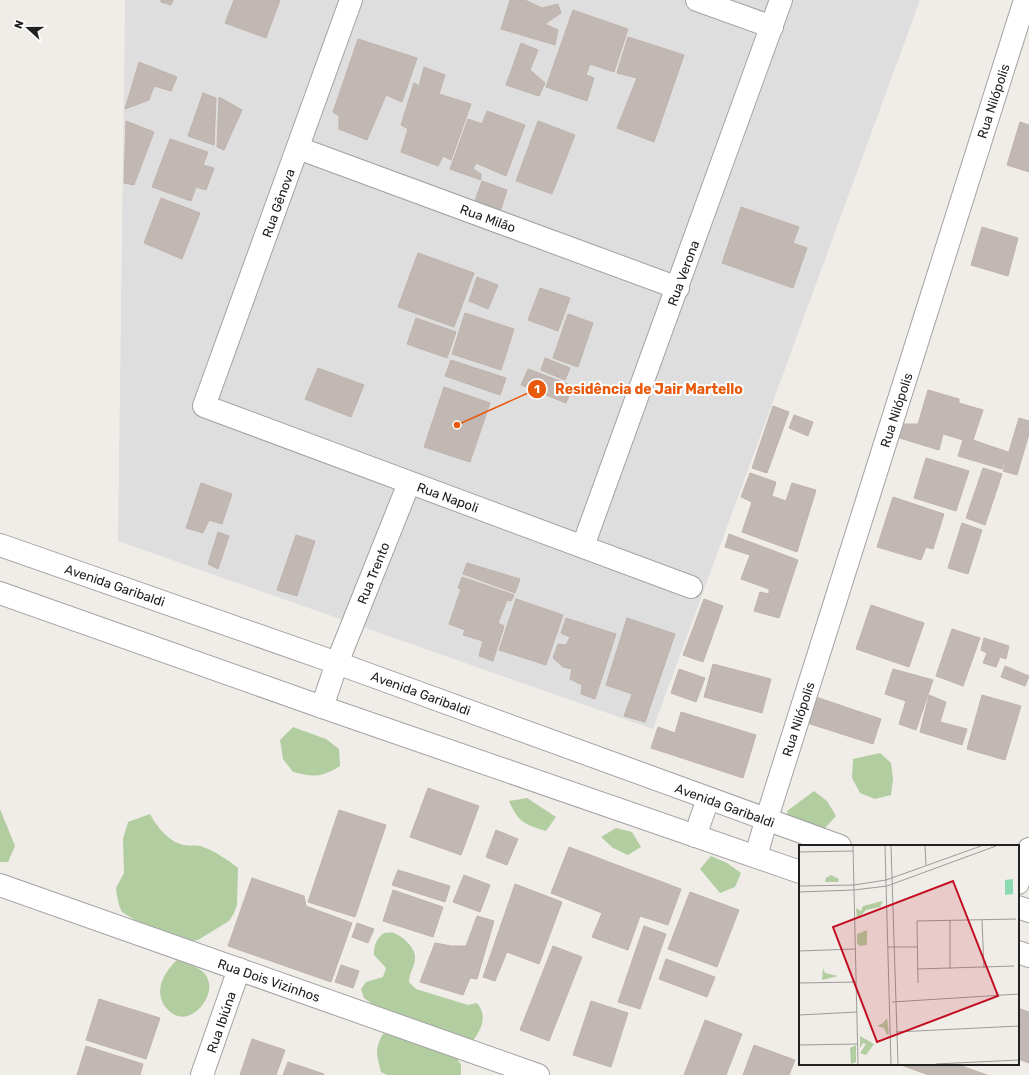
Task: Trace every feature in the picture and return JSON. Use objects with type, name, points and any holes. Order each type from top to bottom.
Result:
[{"type":"street","name":"Rua Gênova","points":[[204,406],[351,0]]},
{"type":"street","points":[[697,0],[772,27]]},
{"type":"street","name":"Rua Verona","points":[[583,546],[678,288],[781,0]]},
{"type":"street","name":"Rua Nilópolis","points":[[756,856],[1025,0]]},
{"type":"street","name":"Rua Milão","points":[[298,148],[678,288]]},
{"type":"street","name":"Rua Napoli","points":[[204,406],[691,587]]},
{"type":"street","name":"Rua Trento","points":[[322,707],[337,663],[409,483]]},
{"type":"street","name":"Avenida Garibaldi","points":[[0,545],[337,663],[766,821],[837,845]]},
{"type":"street","points":[[0,592],[322,707],[799,872]]},
{"type":"street","points":[[695,836],[708,799]]},
{"type":"street","points":[[1019,880],[1029,849]]},
{"type":"street","name":"Rua Dois Vizinhos","points":[[0,885],[239,969],[493,1068],[538,1075]]},
{"type":"street","points":[[1019,907],[1029,911]]},
{"type":"street","points":[[1019,952],[1029,956]]},
{"type":"street","name":"Rua Ibiúna","points":[[202,1075],[239,969]]},
{"type":"shaded area","points":[[125,0],[920,0],[653,729],[118,541]]},
{"type":"green space","points":[[293,727],[326,739],[339,749],[340,766],[328,773],[317,775],[307,775],[293,772],[283,759],[280,740]]},
{"type":"green space","points":[[880,753],[891,763],[893,779],[891,795],[875,799],[860,793],[852,778],[853,759]]},
{"type":"green space","points":[[814,791],[827,801],[836,816],[824,829],[790,826],[787,811]]},
{"type":"green space","points":[[527,798],[556,817],[546,831],[523,822],[512,808],[509,801]]},
{"type":"green space","points":[[0,809],[15,846],[8,862],[0,862]]},
{"type":"green space","points":[[150,814],[160,829],[173,841],[184,845],[198,846],[210,850],[220,855],[238,868],[237,905],[234,913],[229,921],[198,940],[188,942],[146,927],[122,912],[119,905],[116,888],[124,873],[123,839],[128,822]]},
{"type":"green space","points":[[616,828],[632,832],[641,847],[628,855],[613,848],[601,837]]},
{"type":"green space","points":[[711,856],[727,863],[741,873],[735,887],[720,893],[700,869]]},
{"type":"green space","points":[[384,933],[393,933],[411,946],[415,954],[415,961],[409,982],[416,989],[468,1005],[477,1003],[481,1008],[483,1019],[482,1024],[471,1044],[378,1008],[364,998],[361,989],[366,982],[383,977],[386,968],[374,955],[376,942]]},
{"type":"green space","points":[[177,960],[199,969],[208,979],[209,988],[207,997],[202,1006],[187,1016],[178,1016],[169,1011],[162,1002],[160,993],[160,987],[164,977]]},
{"type":"green space","points":[[391,1031],[457,1058],[461,1065],[461,1075],[387,1075],[381,1072],[377,1048],[383,1034]]},
{"type":"building","points":[[161,0],[173,0],[171,5],[161,2]]},
{"type":"building","points":[[234,0],[280,0],[266,38],[225,23]]},
{"type":"building","points":[[510,0],[525,0],[542,8],[558,4],[561,13],[545,24],[558,30],[555,45],[501,29]]},
{"type":"building","points":[[573,10],[628,29],[614,72],[590,64],[586,75],[594,78],[587,101],[546,87]]},
{"type":"building","points":[[628,37],[684,55],[654,142],[617,128],[637,78],[617,73]]},
{"type":"building","points":[[358,39],[417,58],[402,102],[386,95],[367,140],[339,129],[339,116],[333,112]]},
{"type":"building","points":[[521,43],[538,50],[530,70],[545,83],[539,96],[506,85]]},
{"type":"building","points":[[139,62],[177,77],[171,91],[154,86],[149,100],[125,109]]},
{"type":"building","points":[[424,67],[445,75],[439,94],[471,104],[451,160],[443,156],[438,166],[401,152],[408,129],[401,125],[414,83],[419,86]]},
{"type":"building","points":[[203,93],[216,98],[214,145],[188,136]]},
{"type":"building","points":[[219,97],[242,110],[224,150],[217,147]]},
{"type":"building","points":[[487,111],[525,125],[506,176],[476,163],[473,169],[481,174],[481,180],[450,169],[468,119],[482,124]]},
{"type":"building","points":[[126,121],[154,132],[134,185],[124,183]]},
{"type":"building","points":[[538,121],[575,135],[552,194],[516,181]]},
{"type":"building","points":[[1020,122],[1029,125],[1029,172],[1007,165]]},
{"type":"building","points":[[170,139],[208,152],[203,165],[214,168],[206,190],[196,187],[191,201],[152,187]]},
{"type":"building","points":[[482,181],[507,190],[498,218],[472,209]]},
{"type":"building","points":[[161,198],[200,213],[182,259],[144,243]]},
{"type":"building","points":[[741,207],[799,227],[793,243],[807,248],[793,288],[722,263]]},
{"type":"building","points":[[982,227],[1018,238],[1008,276],[971,265]]},
{"type":"building","points":[[418,253],[474,273],[454,327],[398,307]]},
{"type":"building","points":[[477,277],[498,285],[488,309],[469,301]]},
{"type":"building","points":[[540,288],[570,298],[558,331],[528,320]]},
{"type":"building","points":[[465,313],[514,329],[501,370],[452,354]]},
{"type":"building","points":[[568,314],[593,323],[578,367],[553,358]]},
{"type":"building","points":[[416,318],[456,332],[447,358],[407,344]]},
{"type":"building","points":[[545,358],[570,368],[565,380],[541,370]]},
{"type":"building","points":[[451,360],[506,378],[500,395],[445,376]]},
{"type":"building","points":[[318,368],[364,385],[351,417],[305,399]]},
{"type":"building","points":[[528,369],[573,386],[566,403],[521,385]]},
{"type":"building","points":[[444,387],[490,403],[470,462],[424,447]]},
{"type":"building","points":[[928,390],[959,399],[959,403],[983,410],[973,440],[1008,452],[1002,469],[958,456],[963,440],[943,434],[939,450],[896,437],[902,424],[918,424]]},
{"type":"building","points":[[773,406],[789,412],[767,473],[752,468]]},
{"type":"building","points":[[794,415],[813,422],[808,436],[789,428]]},
{"type":"building","points":[[1019,418],[1029,421],[1029,434],[1017,475],[1003,471]]},
{"type":"building","points":[[926,458],[969,471],[956,511],[914,498]]},
{"type":"building","points":[[983,468],[1002,474],[985,525],[966,518]]},
{"type":"building","points":[[750,473],[776,482],[772,496],[786,501],[792,483],[816,490],[797,552],[742,532],[752,502],[741,497]]},
{"type":"building","points":[[201,483],[232,494],[222,524],[209,520],[203,533],[186,528]]},
{"type":"building","points":[[893,497],[944,514],[933,549],[926,547],[921,560],[877,547]]},
{"type":"building","points":[[962,523],[982,530],[968,574],[948,568]]},
{"type":"building","points":[[218,532],[229,536],[218,569],[208,564]]},
{"type":"building","points":[[729,534],[798,560],[779,618],[754,611],[760,592],[769,594],[769,589],[741,579],[750,555],[725,547]]},
{"type":"building","points":[[296,535],[315,541],[297,596],[277,590]]},
{"type":"building","points":[[467,563],[520,579],[515,593],[463,574]]},
{"type":"building","points":[[462,577],[514,595],[511,601],[507,600],[498,623],[504,626],[493,661],[479,656],[483,641],[463,635],[465,630],[449,624],[461,589],[458,588]]},
{"type":"building","points":[[516,599],[563,615],[546,665],[499,650]]},
{"type":"building","points":[[704,599],[723,606],[703,662],[683,655]]},
{"type":"building","points":[[871,605],[924,623],[909,667],[856,649]]},
{"type":"building","points":[[566,618],[616,634],[595,699],[581,694],[582,685],[570,679],[572,669],[563,667],[553,658],[558,644],[566,645],[570,637],[561,633]]},
{"type":"building","points":[[627,618],[675,634],[645,722],[624,716],[632,694],[606,685]]},
{"type":"building","points":[[952,629],[980,638],[963,686],[936,676]]},
{"type":"building","points":[[984,638],[1009,646],[1006,659],[1000,657],[996,667],[983,663],[987,653],[981,650]]},
{"type":"building","points":[[713,664],[771,679],[762,713],[704,697]]},
{"type":"building","points":[[1005,666],[1029,676],[1025,686],[1001,677]]},
{"type":"building","points":[[679,669],[705,678],[696,702],[671,693]]},
{"type":"building","points":[[893,669],[933,680],[916,730],[899,724],[906,701],[885,694]]},
{"type":"building","points":[[929,695],[946,702],[940,722],[967,729],[962,745],[920,732]]},
{"type":"building","points":[[982,695],[1021,706],[1005,760],[967,749]]},
{"type":"building","points":[[813,696],[881,719],[873,744],[804,722]]},
{"type":"building","points":[[681,712],[756,735],[743,778],[651,748],[658,727],[675,733]]},
{"type":"building","points":[[428,788],[479,806],[461,855],[410,837]]},
{"type":"building","points":[[339,810],[386,825],[355,917],[308,902]]},
{"type":"building","points":[[496,830],[518,839],[507,865],[486,857]]},
{"type":"building","points":[[569,847],[681,889],[668,925],[640,916],[628,950],[592,937],[602,913],[551,893]]},
{"type":"building","points":[[398,870],[450,886],[445,902],[392,885]]},
{"type":"building","points":[[464,875],[490,885],[480,912],[453,902]]},
{"type":"building","points":[[252,878],[304,896],[306,906],[352,923],[331,982],[228,946]]},
{"type":"building","points":[[515,884],[562,902],[539,964],[507,952],[495,981],[483,977]]},
{"type":"building","points":[[393,890],[443,907],[433,937],[383,921]]},
{"type":"building","points":[[690,892],[739,910],[717,967],[668,949]]},
{"type":"building","points":[[477,916],[494,921],[477,979],[470,978],[463,995],[420,982],[435,943],[451,946],[466,946]]},
{"type":"building","points":[[357,923],[374,929],[368,943],[352,937]]},
{"type":"building","points":[[644,926],[666,934],[640,1009],[618,1002]]},
{"type":"building","points":[[553,946],[582,957],[549,1041],[520,1030]]},
{"type":"building","points":[[666,959],[715,977],[707,997],[659,979]]},
{"type":"building","points":[[341,965],[359,971],[353,988],[335,982]]},
{"type":"building","points":[[99,999],[160,1018],[146,1059],[86,1040]]},
{"type":"building","points":[[591,1001],[628,1013],[611,1067],[573,1055]]},
{"type":"building","points":[[1019,1008],[1029,1012],[1029,1063],[1019,1059]]},
{"type":"building","points":[[705,1020],[742,1034],[726,1075],[684,1075]]},
{"type":"building","points":[[252,1039],[285,1050],[276,1075],[240,1075]]},
{"type":"building","points":[[754,1045],[795,1060],[789,1075],[743,1075]]},
{"type":"building","points":[[86,1046],[143,1064],[140,1075],[77,1075]]},
{"type":"building","points":[[288,1062],[324,1074],[324,1075],[283,1075]]},
{"type":"building","points":[[901,1065],[959,1065],[987,1075],[929,1075]]},
{"type":"place","name":"Residência de Jair Martello","points":[[457,425]]}]
